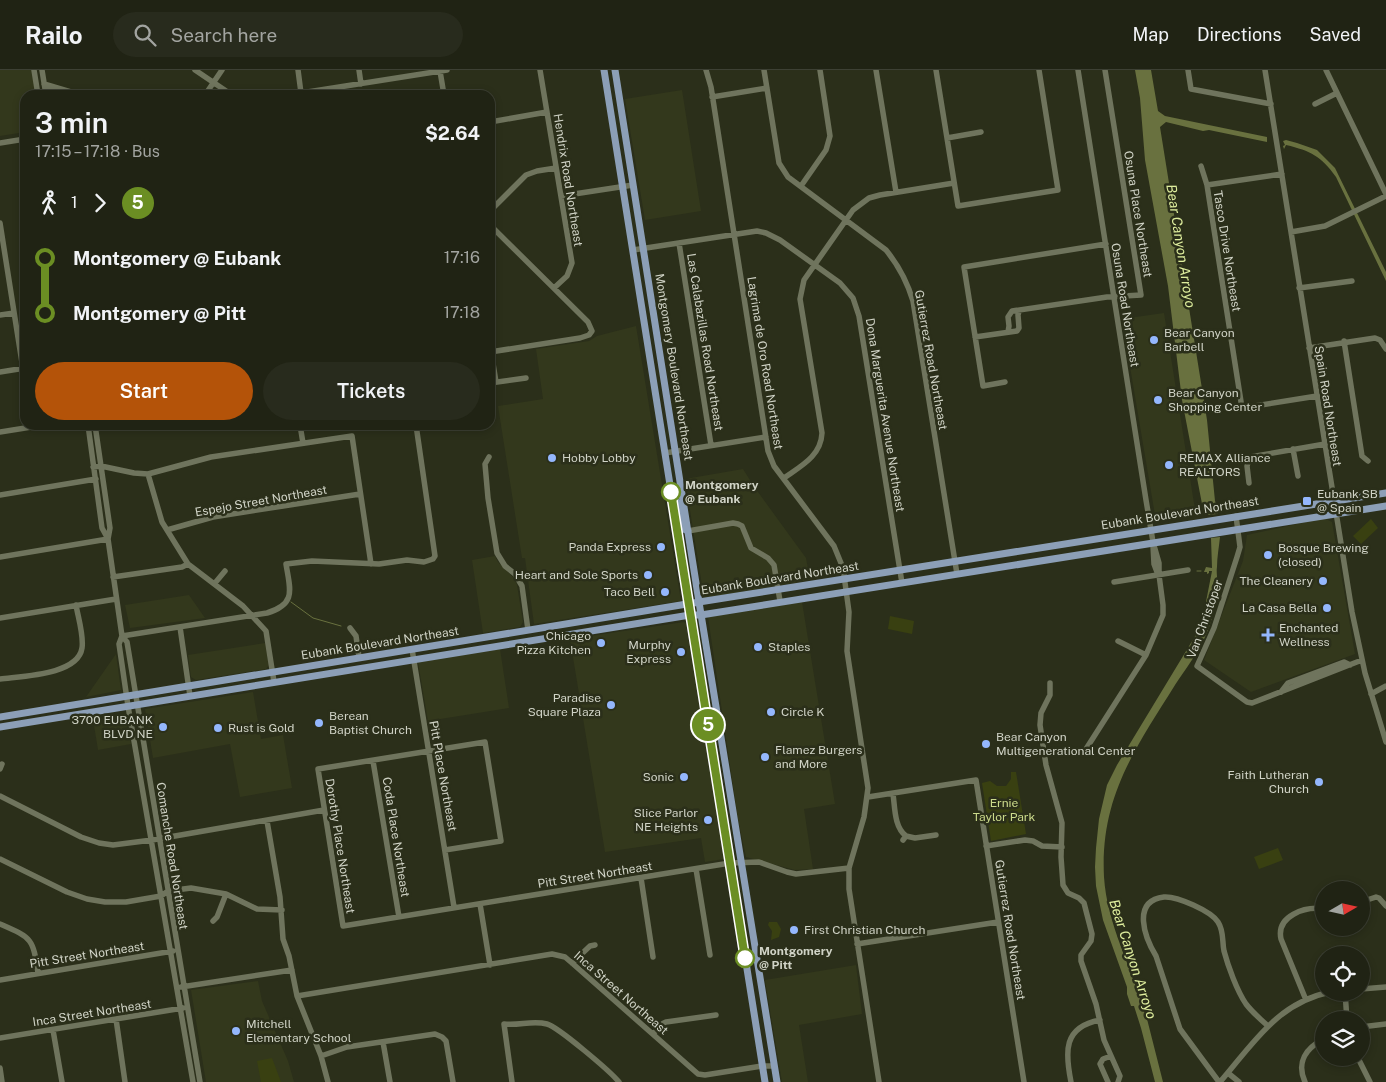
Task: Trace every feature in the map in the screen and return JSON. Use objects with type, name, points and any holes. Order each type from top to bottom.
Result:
[{"type":"main road","name":"Montgomery Boulevard Northeast","points":[[604,70],[765,1082]]},
{"type":"main road","name":"Montgomery Boulevard Northeast","points":[[615,70],[676,451],[698,602],[776,1082]]},
{"type":"main road","name":"Eubank Boulevard Northeast","points":[[0,717],[698,602],[1386,493]]},
{"type":"main road","points":[[672,499],[677,502],[682,529],[688,531]]},
{"type":"main road","name":"Eubank Boulevard Northeast","points":[[0,727],[414,659],[1386,506]]},
{"type":"street","points":[[34,70],[37,90]]},
{"type":"street","points":[[42,70],[45,90]]},
{"type":"street","points":[[195,70],[224,90]]},
{"type":"street","points":[[209,90],[222,70]]},
{"type":"street","points":[[298,70],[299,90]]},
{"type":"street","points":[[359,70],[361,84]]},
{"type":"street","points":[[324,90],[422,72],[448,70]]},
{"type":"street","name":"Hendrix Road Northeast","points":[[540,70],[572,263],[566,276],[554,288]]},
{"type":"street","name":"Lagrima de Oro Road Northeast","points":[[706,70],[771,459],[834,546],[841,561],[845,580],[849,612],[847,651],[868,782],[868,797],[864,817],[849,868],[849,889],[879,1082]]},
{"type":"street","name":"Gutierrez Road Northeast","points":[[764,70],[779,163],[788,178],[886,250],[895,261],[909,288],[956,574]]},
{"type":"street","points":[[801,186],[826,150],[830,136],[820,70]]},
{"type":"street","points":[[876,70],[896,192]]},
{"type":"street","points":[[936,70],[958,206],[1058,190],[1039,70]]},
{"type":"street","name":"Osuna Road Northeast","points":[[1078,70],[1151,529],[1154,564],[1159,575],[1163,605],[1162,615],[1146,655],[1086,749],[1079,752]]},
{"type":"street","name":"Osuna Place Northeast","points":[[1019,311],[1107,297],[1141,295],[1105,70]]},
{"type":"street","points":[[1188,70],[1191,89],[1271,104]]},
{"type":"street","name":"Spain Road Northeast","points":[[1265,70],[1352,612],[1370,694],[1386,742]]},
{"type":"street","points":[[1291,232],[1325,226],[1386,195],[1326,70]]},
{"type":"street","points":[[440,71],[443,90]]},
{"type":"street","points":[[44,84],[64,90]]},
{"type":"street","points":[[712,97],[767,88]]},
{"type":"street","points":[[1315,104],[1337,93]]},
{"type":"street","points":[[495,121],[547,112]]},
{"type":"street","points":[[947,138],[982,132]]},
{"type":"street","points":[[0,143],[20,140]]},
{"type":"street","points":[[1201,166],[1207,186]]},
{"type":"street","points":[[495,206],[526,175],[536,171],[556,168]]},
{"type":"street","name":"Tasco Drive Northeast","points":[[1282,174],[1207,186],[1242,408],[1317,396]]},
{"type":"street","points":[[784,478],[816,454],[822,440],[800,299],[802,284],[846,220],[868,198],[954,183]]},
{"type":"street","points":[[561,196],[633,185]]},
{"type":"street","points":[[0,223],[20,346]]},
{"type":"street","points":[[495,230],[588,322],[592,331],[589,335],[580,338],[495,349]]},
{"type":"street","name":"Dona Marguerita Avenue Northeast","points":[[633,250],[757,231],[780,240],[840,283],[849,292],[859,316],[902,582]]},
{"type":"street","name":"Las Calabazillas Road Northeast","points":[[679,242],[711,445]]},
{"type":"street","points":[[1005,382],[982,386],[964,267],[1106,244]]},
{"type":"street","points":[[1299,288],[1352,281]]},
{"type":"street","points":[[975,337],[1017,331],[1019,328],[1019,311],[1012,311],[1009,314],[1008,332]]},
{"type":"street","points":[[0,316],[14,314]]},
{"type":"street","points":[[1309,348],[1375,338],[1380,340],[1386,349]]},
{"type":"street","points":[[1344,342],[1362,456],[1368,461]]},
{"type":"street","points":[[0,372],[20,369]]},
{"type":"street","points":[[495,383],[526,378]]},
{"type":"street","points":[[0,432],[20,429]]},
{"type":"street","name":"Comanche Road Northeast","points":[[89,430],[102,528],[108,539]]},
{"type":"street","name":"Comanche Road Northeast","points":[[96,430],[110,528],[108,539],[116,599],[122,636],[127,642],[131,695],[128,706],[192,1082]]},
{"type":"street","points":[[301,430],[303,443]]},
{"type":"street","points":[[122,636],[272,612],[287,603],[290,598],[286,564],[312,561],[371,564],[407,560],[424,562],[433,559],[435,556],[417,430]]},
{"type":"street","points":[[93,466],[148,474],[211,457],[352,436],[371,564]]},
{"type":"street","points":[[666,453],[766,437]]},
{"type":"street","points":[[1249,483],[1246,466],[1250,457],[1325,444]]},
{"type":"street","points":[[1293,449],[1298,476]]},
{"type":"street","points":[[489,457],[485,464],[488,498],[497,553],[505,566],[515,574],[522,586],[528,630]]},
{"type":"street","points":[[148,474],[162,522],[188,564],[215,583],[253,616],[266,631],[274,682]]},
{"type":"street","points":[[0,495],[103,477]]},
{"type":"street","name":"Espejo Street Northeast","points":[[167,530],[213,518],[360,494]]},
{"type":"street","name":"Van Christoper","points":[[1236,516],[1240,547],[1214,628],[1197,666],[1246,702],[1254,702],[1280,692],[1288,683],[1344,662],[1350,665],[1362,660]]},
{"type":"street","points":[[688,531],[733,524],[742,526],[751,548],[768,558],[774,565],[780,601]]},
{"type":"street","points":[[0,557],[108,539]]},
{"type":"street","points":[[113,577],[182,567],[188,564]]},
{"type":"street","points":[[1114,582],[1188,570]]},
{"type":"street","points":[[215,583],[224,571]]},
{"type":"street","points":[[0,618],[116,599]]},
{"type":"street","points":[[0,679],[60,669],[74,663],[81,652],[82,644],[76,605]]},
{"type":"street","points":[[180,627],[190,696]]},
{"type":"street","points":[[350,628],[356,636],[359,657]]},
{"type":"street","points":[[1118,641],[1146,655]]},
{"type":"street","name":"Pitt Place Northeast","points":[[412,649],[454,907]]},
{"type":"street","points":[[1050,684],[1049,698],[1041,713],[1040,722],[1046,765],[1062,818],[1063,885],[1068,893],[1079,898],[1084,903],[1092,934],[1091,941],[1081,955],[1081,961],[1096,1004],[1102,1033],[1120,1076],[1118,1082]]},
{"type":"street","points":[[1370,694],[1386,686]]},
{"type":"street","name":"Comanche Road Northeast","points":[[131,695],[136,705],[200,1082]]},
{"type":"street","points":[[373,761],[485,742],[501,841],[445,850]]},
{"type":"street","name":"Dorothy Place Northeast","points":[[343,926],[318,769],[373,761]]},
{"type":"street","name":"Coda Place Northeast","points":[[373,761],[399,916]]},
{"type":"street","name":"Gutierrez Road Northeast","points":[[893,794],[976,780],[1024,1082]]},
{"type":"street","points":[[868,797],[893,794],[898,825],[904,838],[936,835]]},
{"type":"street","points":[[0,796],[92,841],[114,845],[324,810]]},
{"type":"street","points":[[267,821],[282,910],[282,931],[297,996],[321,1056],[328,1082]]},
{"type":"street","points":[[986,846],[1026,840],[1045,846],[1062,847]]},
{"type":"street","points":[[0,860],[67,892],[87,899],[105,902],[126,902],[161,896],[168,891],[191,888],[226,894],[257,909],[282,910]]},
{"type":"street","name":"Pitt Street Northeast","points":[[343,926],[730,863],[759,862],[796,874],[849,868]]},
{"type":"street","points":[[696,869],[710,955]]},
{"type":"street","points":[[641,878],[653,957]]},
{"type":"street","points":[[213,921],[217,917],[226,894]]},
{"type":"street","points":[[1268,1026],[1251,1010],[1242,997],[1226,956],[1222,929],[1216,919],[1202,909],[1171,897],[1159,898],[1149,905],[1143,916],[1144,928],[1156,956],[1178,1026],[1219,1082],[1268,1026],[1289,1008],[1315,997]]},
{"type":"street","points":[[1370,899],[1376,897],[1386,906]]},
{"type":"street","points":[[480,904],[490,964]]},
{"type":"street","points":[[1306,1000],[1280,930],[1284,921],[1290,917],[1309,909],[1315,909]]},
{"type":"street","points":[[857,944],[998,922]]},
{"type":"street","points":[[0,924],[17,931],[30,940],[34,947],[38,973]]},
{"type":"street","points":[[572,963],[590,946],[595,945]]},
{"type":"street","name":"Pitt Street Northeast","points":[[0,980],[177,951]]},
{"type":"street","name":"Inca Street Northeast","points":[[297,996],[552,954],[565,957],[698,1074],[774,1066]]},
{"type":"street","points":[[177,988],[292,970]]},
{"type":"street","points":[[1370,988],[1386,987]]},
{"type":"street","name":"Inca Street Northeast","points":[[0,1038],[187,1008]]},
{"type":"street","points":[[652,1034],[666,1022],[716,1015]]},
{"type":"street","points":[[116,1019],[125,1082]]},
{"type":"street","points":[[1071,1082],[1067,1054],[1069,1041],[1079,1028],[1087,1023],[1100,1020]]},
{"type":"street","points":[[512,1082],[504,1024],[533,1022],[549,1024],[562,1032],[619,1082]]},
{"type":"street","points":[[1370,1026],[1386,1024]]},
{"type":"street","points":[[53,1030],[62,1082]]},
{"type":"street","points":[[321,1056],[347,1047],[435,1034],[446,1041],[453,1082]]},
{"type":"street","points":[[383,1042],[390,1082]]},
{"type":"street","points":[[1305,1082],[1301,1067],[1304,1055],[1315,1044]]},
{"type":"street","points":[[1108,1082],[1100,1064],[1103,1059],[1111,1056]]},
{"type":"street","points":[[1362,1066],[1370,1082]]},
{"type":"street","points":[[0,1068],[2,1082]]},
{"type":"street","points":[[1228,1073],[1239,1082]]},
{"type":"shaded area","points":[[0,70],[32,70],[36,90],[20,90],[20,133],[0,136]]},
{"type":"shaded area","points":[[1135,70],[1151,70],[1158,111],[1165,116],[1267,137],[1267,142],[1209,130],[1203,131],[1166,122],[1160,127],[1207,420],[1215,501],[1219,511],[1217,514],[1208,515],[1203,509],[1182,400],[1168,286],[1145,160],[1140,98]]},
{"type":"shaded area","points":[[682,90],[701,211],[645,220],[625,99]]},
{"type":"shaded area","points":[[1286,140],[1317,150],[1335,168],[1386,272],[1386,281],[1336,177],[1315,155],[1286,145],[1284,149],[1283,141]]},
{"type":"shaded area","points":[[1164,313],[1196,516],[1156,521],[1122,319]]},
{"type":"shaded area","points":[[636,326],[681,601],[534,624],[525,558],[522,558],[498,406],[543,399],[536,349],[589,341],[597,336]]},
{"type":"shaded area","points":[[743,469],[806,558],[810,580],[704,598],[685,479]]},
{"type":"shaded area","points":[[1324,518],[1332,522],[1355,654],[1251,692],[1204,660],[1243,561],[1247,535]]},
{"type":"shaded area","points":[[1220,537],[1216,599],[1208,631],[1195,656],[1146,731],[1123,775],[1114,798],[1104,848],[1104,877],[1110,911],[1120,945],[1144,1011],[1147,1013],[1163,1082],[1155,1082],[1134,1006],[1131,1006],[1127,987],[1103,920],[1096,886],[1095,867],[1099,819],[1107,785],[1117,765],[1197,633],[1204,612],[1212,571],[1209,571],[1207,574],[1207,572],[1204,572],[1206,567],[1212,568],[1211,538]]},
{"type":"shaded area","points":[[495,556],[498,562],[514,578],[517,585],[523,622],[520,627],[483,633],[472,560]]},
{"type":"shaded area","points":[[189,595],[205,618],[130,628],[125,605]]},
{"type":"shaded area","points":[[802,602],[835,804],[804,809],[813,869],[795,870],[746,857],[738,819],[708,617]]},
{"type":"shaded area","points":[[684,622],[686,624],[724,859],[705,862],[701,838],[605,852],[570,639]]},
{"type":"shaded area","points":[[265,643],[269,665],[266,669],[196,680],[191,677],[188,655]]},
{"type":"shaded area","points":[[500,649],[509,708],[428,721],[418,662]]},
{"type":"shaded area","points":[[116,654],[121,690],[86,697]]},
{"type":"shaded area","points":[[253,692],[261,739],[283,735],[292,788],[240,797],[230,744],[153,758],[145,709]]},
{"type":"shaded area","points":[[124,714],[131,744],[98,750],[93,719]]},
{"type":"shaded area","points":[[856,965],[862,1014],[799,1025],[808,1082],[782,1082],[765,980]]},
{"type":"shaded area","name":"Mitchell Elementary School","points":[[258,981],[262,1001],[288,1061],[294,1082],[206,1082],[191,990]]},
{"type":"green space","points":[[1371,519],[1378,528],[1361,544],[1353,536]]},
{"type":"green space","points":[[890,616],[914,621],[912,634],[888,629]]},
{"type":"green space","name":"Ernie Taylor Park","points":[[1011,772],[1016,772],[1026,834],[991,841],[982,783],[990,781],[997,786],[1006,786],[1011,779]]},
{"type":"green space","points":[[1278,848],[1283,860],[1259,869],[1254,857]]},
{"type":"green space","points":[[769,922],[777,922],[781,929],[779,937],[771,940],[772,931],[768,925]]},
{"type":"green space","points":[[272,1058],[281,1082],[261,1082],[257,1061]]},
{"type":"waterway","points":[[291,602],[313,618],[341,626]]},
{"type":"bus line","name":"5","points":[[671,492],[745,958]]},
{"type":"place","name":"Bear Canyon Barbell","points":[[1154,340]]},
{"type":"place","name":"Bear Canyon Shopping Center","points":[[1158,400]]},
{"type":"place","name":"Hobby Lobby","points":[[552,458]]},
{"type":"place","name":"REMAX Alliance REALTORS","points":[[1169,465]]},
{"type":"place","name":"Montgomery @ Eubank","points":[[671,492]]},
{"type":"place","name":"Eubank SB @ Spain","points":[[1307,501]]},
{"type":"place","name":"Panda Express","points":[[661,547]]},
{"type":"place","name":"Bosque Brewing (closed)","points":[[1268,555]]},
{"type":"place","name":"Heart and Sole Sports","points":[[648,575]]},
{"type":"place","name":"The Cleanery","points":[[1323,581]]},
{"type":"place","name":"Taco Bell","points":[[665,592]]},
{"type":"place","name":"La Casa Bella","points":[[1327,608]]},
{"type":"place","name":"Enchanted Wellness","points":[[1268,635]]},
{"type":"place","name":"Chicago Pizza Kitchen","points":[[601,643]]},
{"type":"place","name":"Staples","points":[[758,647]]},
{"type":"place","name":"Murphy Express","points":[[681,652]]},
{"type":"place","name":"Paradise Square Plaza","points":[[611,705]]},
{"type":"place","name":"Circle K","points":[[771,712]]},
{"type":"place","name":"Berean Baptist Church","points":[[319,723]]},
{"type":"place","name":"3700 EUBANK BLVD NE","points":[[163,727]]},
{"type":"place","name":"Rust is Gold","points":[[218,728]]},
{"type":"place","name":"Bear Canyon Multigenerational Center","points":[[986,744]]},
{"type":"place","name":"Flamez Burgers and More","points":[[765,757]]},
{"type":"place","name":"Sonic","points":[[684,777]]},
{"type":"place","name":"Faith Lutheran Church","points":[[1319,782]]},
{"type":"place","name":"Slice Parlor NE Heights","points":[[708,820]]},
{"type":"place","name":"First Christian Church","points":[[794,930]]},
{"type":"place","name":"Montgomery @ Pitt","points":[[745,958]]},
{"type":"place","name":"Mitchell Elementary School","points":[[236,1031]]},
{"type":"water label","name":"Bear Canyon Arroyo","points":[[1181,246]]},
{"type":"water label","name":"Bear Canyon Arroyo","points":[[1133,959]]}]
